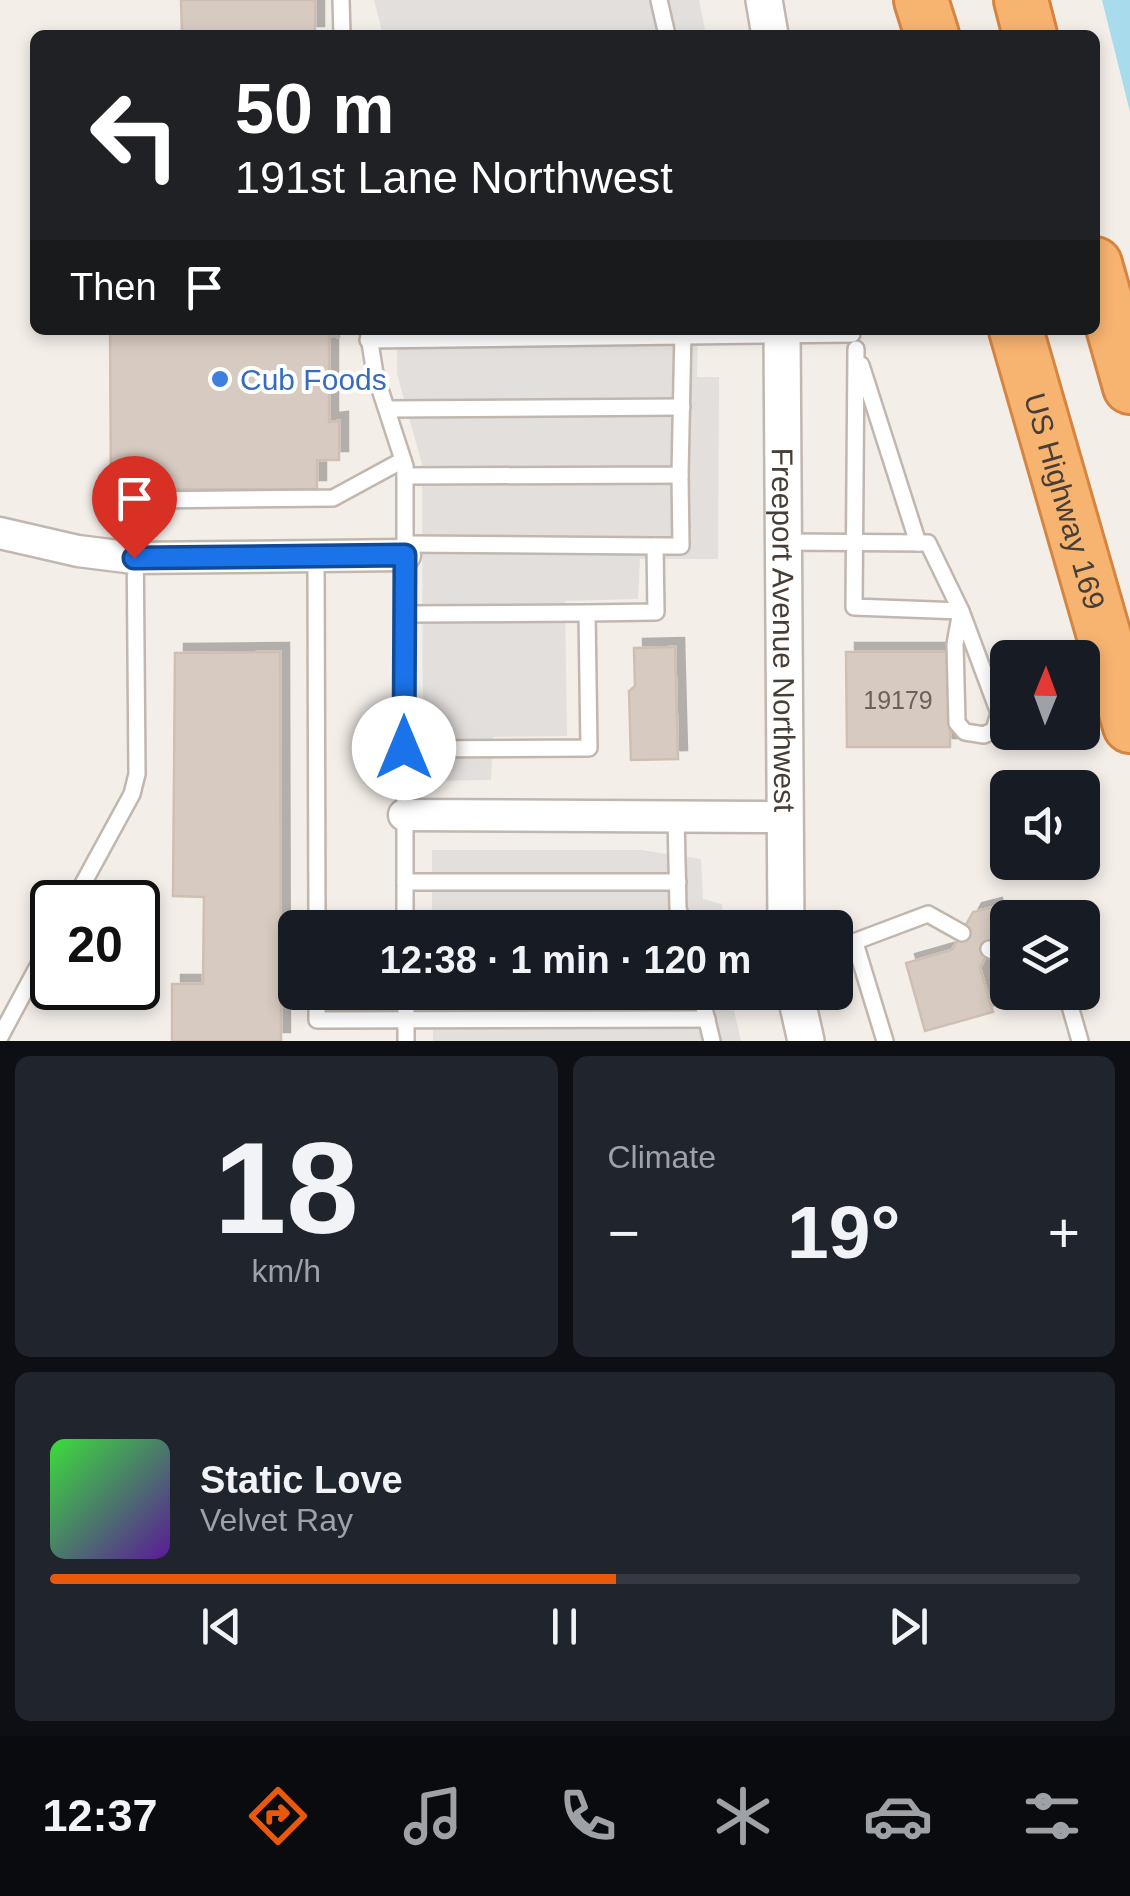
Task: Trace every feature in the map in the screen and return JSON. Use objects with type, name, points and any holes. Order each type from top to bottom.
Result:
[{"type":"highway","points":[[922,0],[931,30]]},
{"type":"highway","points":[[1020,0],[1029,30]]},
{"type":"highway","points":[[1100,282],[1130,387]]},
{"type":"highway","name":"US Highway 169","points":[[1017,335],[1130,726]]},
{"type":"street","points":[[764,0],[769,30]]},
{"type":"street","name":"Freeport Avenue Northwest","points":[[782,335],[786,910]]},
{"type":"street","points":[[0,533],[78,551],[134,558],[316,556],[405,549]]},
{"type":"street","points":[[404,815],[785,817]]},
{"type":"street","points":[[798,1010],[806,1041]]},
{"type":"lane","points":[[341,0],[342,30]]},
{"type":"lane","points":[[659,0],[666,30]]},
{"type":"lane","points":[[368,335],[404,468],[405,910]]},
{"type":"lane","points":[[405,549],[681,546],[683,335]]},
{"type":"lane","points":[[818,335],[853,338]]},
{"type":"lane","points":[[853,338],[854,607],[961,611]]},
{"type":"lane","points":[[853,338],[918,542]]},
{"type":"lane","points":[[386,410],[682,407]]},
{"type":"lane","points":[[85,880],[132,794],[137,774],[134,530],[148,500],[333,498],[404,468],[680,475]]},
{"type":"lane","points":[[783,542],[928,543],[961,611],[1000,713],[994,730],[984,735],[965,732],[957,723],[955,644],[961,611]]},
{"type":"lane","points":[[404,614],[656,612],[655,546]]},
{"type":"lane","points":[[316,556],[317,910]]},
{"type":"lane","points":[[404,748],[588,748],[587,613]]},
{"type":"lane","points":[[676,816],[679,910]]},
{"type":"lane","points":[[405,882],[678,882]]},
{"type":"lane","points":[[885,1041],[855,943],[928,914],[962,933]]},
{"type":"lane","points":[[0,1036],[30,981]]},
{"type":"lane","points":[[317,1010],[317,1020],[706,1019]]},
{"type":"lane","points":[[406,1010],[406,1041]]},
{"type":"lane","points":[[704,1010],[712,1041]]},
{"type":"lane","points":[[1071,1010],[1080,1041]]},
{"type":"shaded area","points":[[374,0],[699,0],[705,30],[382,30]]},
{"type":"shaded area","points":[[397,335],[698,335],[697,377],[719,377],[718,559],[640,559],[638,599],[565,601],[567,736],[493,737],[491,780],[423,781],[422,464],[397,374]]},
{"type":"shaded area","points":[[432,850],[641,850],[701,859],[703,899],[722,904],[723,910],[432,910]]},
{"type":"shaded area","points":[[433,1010],[734,1010],[741,1041],[433,1041]]},
{"type":"water","points":[[1102,0],[1130,0],[1130,112]]},
{"type":"building","points":[[181,0],[315,0],[315,30],[182,30]]},
{"type":"building","name":"Cub Foods","points":[[110,335],[339,335],[329,336],[329,422],[339,421],[339,460],[317,460],[317,489],[111,489]]},
{"type":"building","points":[[675,647],[678,759],[631,760],[629,691],[635,686],[634,648]]},
{"type":"building","points":[[280,652],[281,1041],[172,1041],[172,984],[203,984],[204,897],[173,896],[175,653]]},
{"type":"building","points":[[846,652],[949,652],[950,747],[847,747]]},
{"type":"building","points":[[990,908],[990,947],[980,968],[993,1012],[925,1031],[906,963],[952,950],[973,912]]},
{"type":"place","name":"Cub Foods","points":[[220,379]]},
{"type":"route","points":[[134,558],[405,555],[404,748]]}]
